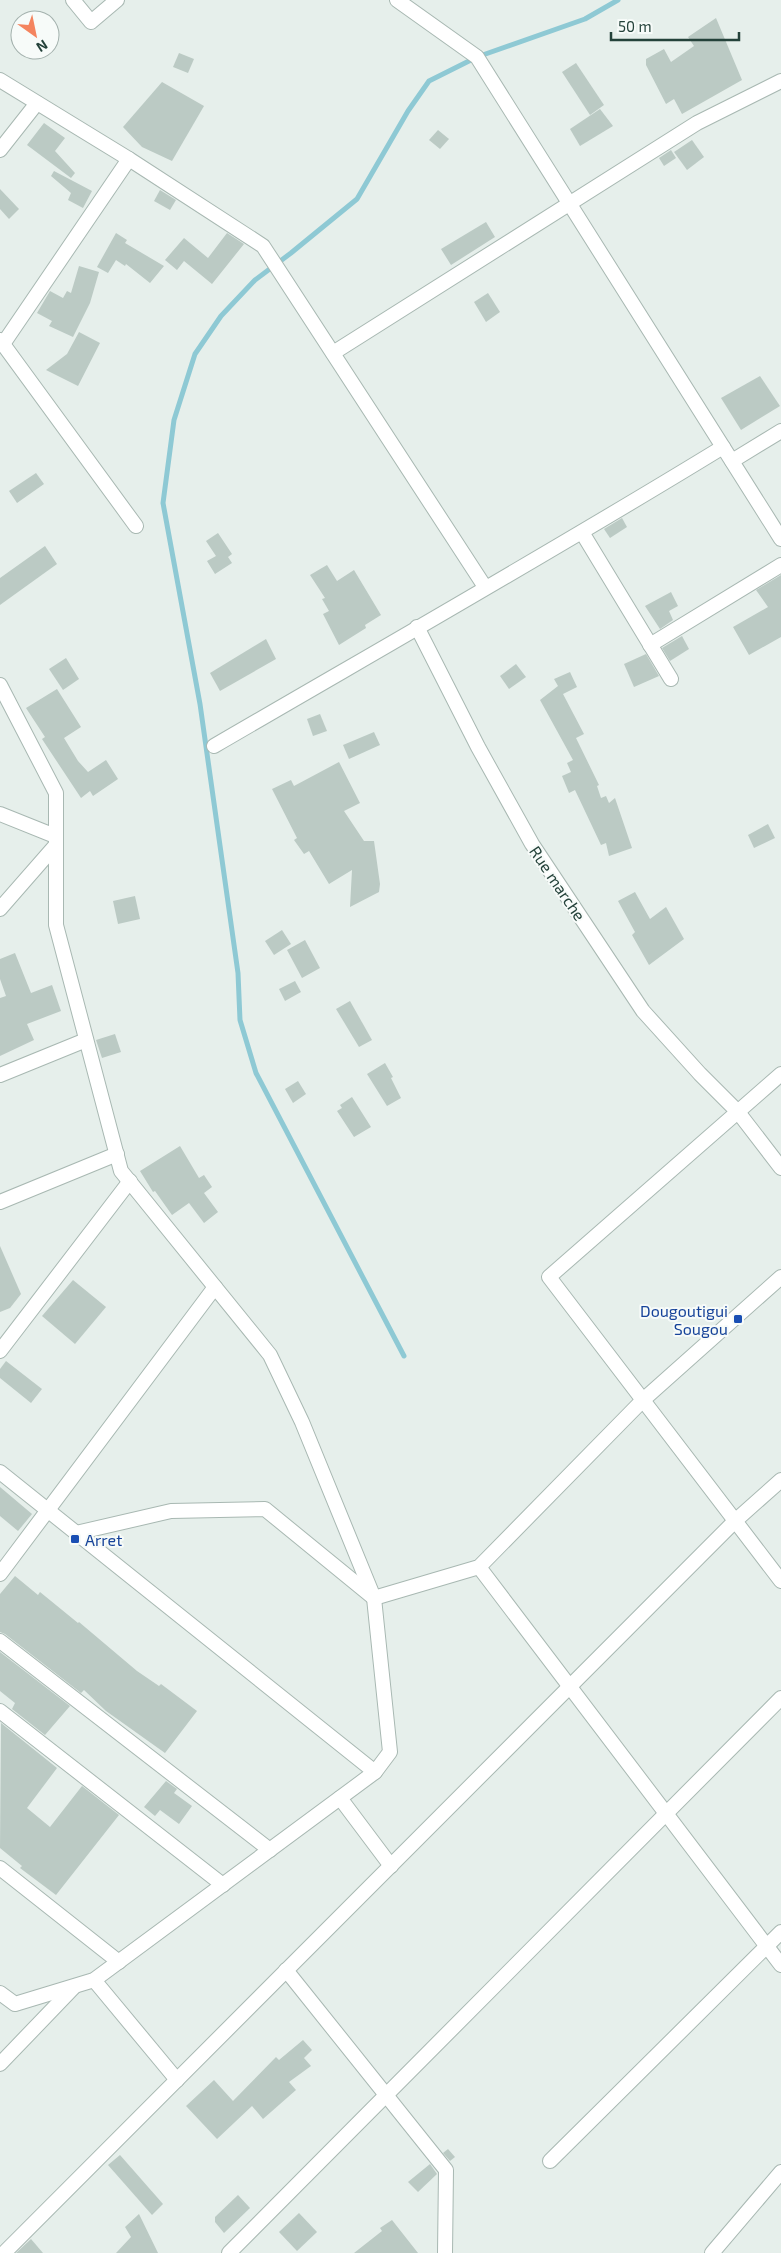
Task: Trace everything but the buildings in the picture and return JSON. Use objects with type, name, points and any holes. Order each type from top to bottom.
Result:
[{"type":"street","points":[[73,0],[91,22],[117,0]]},
{"type":"street","points":[[397,0],[477,57],[781,540]]},
{"type":"street","points":[[0,80],[129,159],[263,246],[485,587]]},
{"type":"street","points":[[333,353],[697,123],[781,81]]},
{"type":"street","points":[[0,150],[37,103]]},
{"type":"street","points":[[129,159],[2,342],[136,526]]},
{"type":"street","points":[[732,461],[781,430]]},
{"type":"street","points":[[214,746],[485,587],[583,534],[723,448]]},
{"type":"street","points":[[583,534],[672,679]]},
{"type":"street","points":[[650,645],[781,565]]},
{"type":"street","name":"Rue marche","points":[[417,627],[478,747],[532,844],[643,1011],[700,1074],[738,1112],[781,1168]]},
{"type":"street","points":[[0,685],[56,793],[56,925],[121,1171],[270,1355],[302,1422],[374,1598],[390,1752],[375,1772],[94,1980],[15,2004],[0,1993]]},
{"type":"street","points":[[0,814],[55,841]]},
{"type":"street","points":[[0,909],[55,841]]},
{"type":"street","points":[[0,1075],[86,1040]]},
{"type":"street","points":[[781,1074],[549,1277],[781,1581]]},
{"type":"street","points":[[0,1202],[117,1154]]},
{"type":"street","points":[[0,1351],[130,1182]]},
{"type":"street","points":[[374,1598],[479,1567],[643,1400],[781,1277]]},
{"type":"street","points":[[0,1574],[215,1287]]},
{"type":"street","points":[[0,1472],[375,1772]]},
{"type":"street","points":[[4,2253],[735,1521],[781,1480]]},
{"type":"street","points":[[76,1533],[170,1512],[265,1509],[374,1598]]},
{"type":"street","points":[[479,1567],[781,1965]]},
{"type":"street","points":[[0,1641],[270,1850]]},
{"type":"street","points":[[229,2253],[781,1698]]},
{"type":"street","points":[[0,1711],[223,1885]]},
{"type":"street","points":[[340,1798],[391,1866]]},
{"type":"street","points":[[0,1868],[119,1962]]},
{"type":"street","points":[[550,2161],[781,1932]]},
{"type":"street","points":[[286,1970],[446,2170],[446,2253]]},
{"type":"street","points":[[94,1980],[177,2080]]},
{"type":"street","points":[[0,2064],[75,1986]]},
{"type":"street","points":[[712,2253],[781,2172]]},
{"type":"waterway","points":[[404,1356],[256,1073],[240,1020],[238,973],[200,704],[163,503],[174,420],[195,354],[221,316],[255,280],[357,199],[408,111],[429,81],[477,57],[585,19],[618,0]]},
{"type":"place","name":"Dougoutigui Sougou","points":[[738,1319]]},
{"type":"place","name":"Arret","points":[[75,1539]]}]
